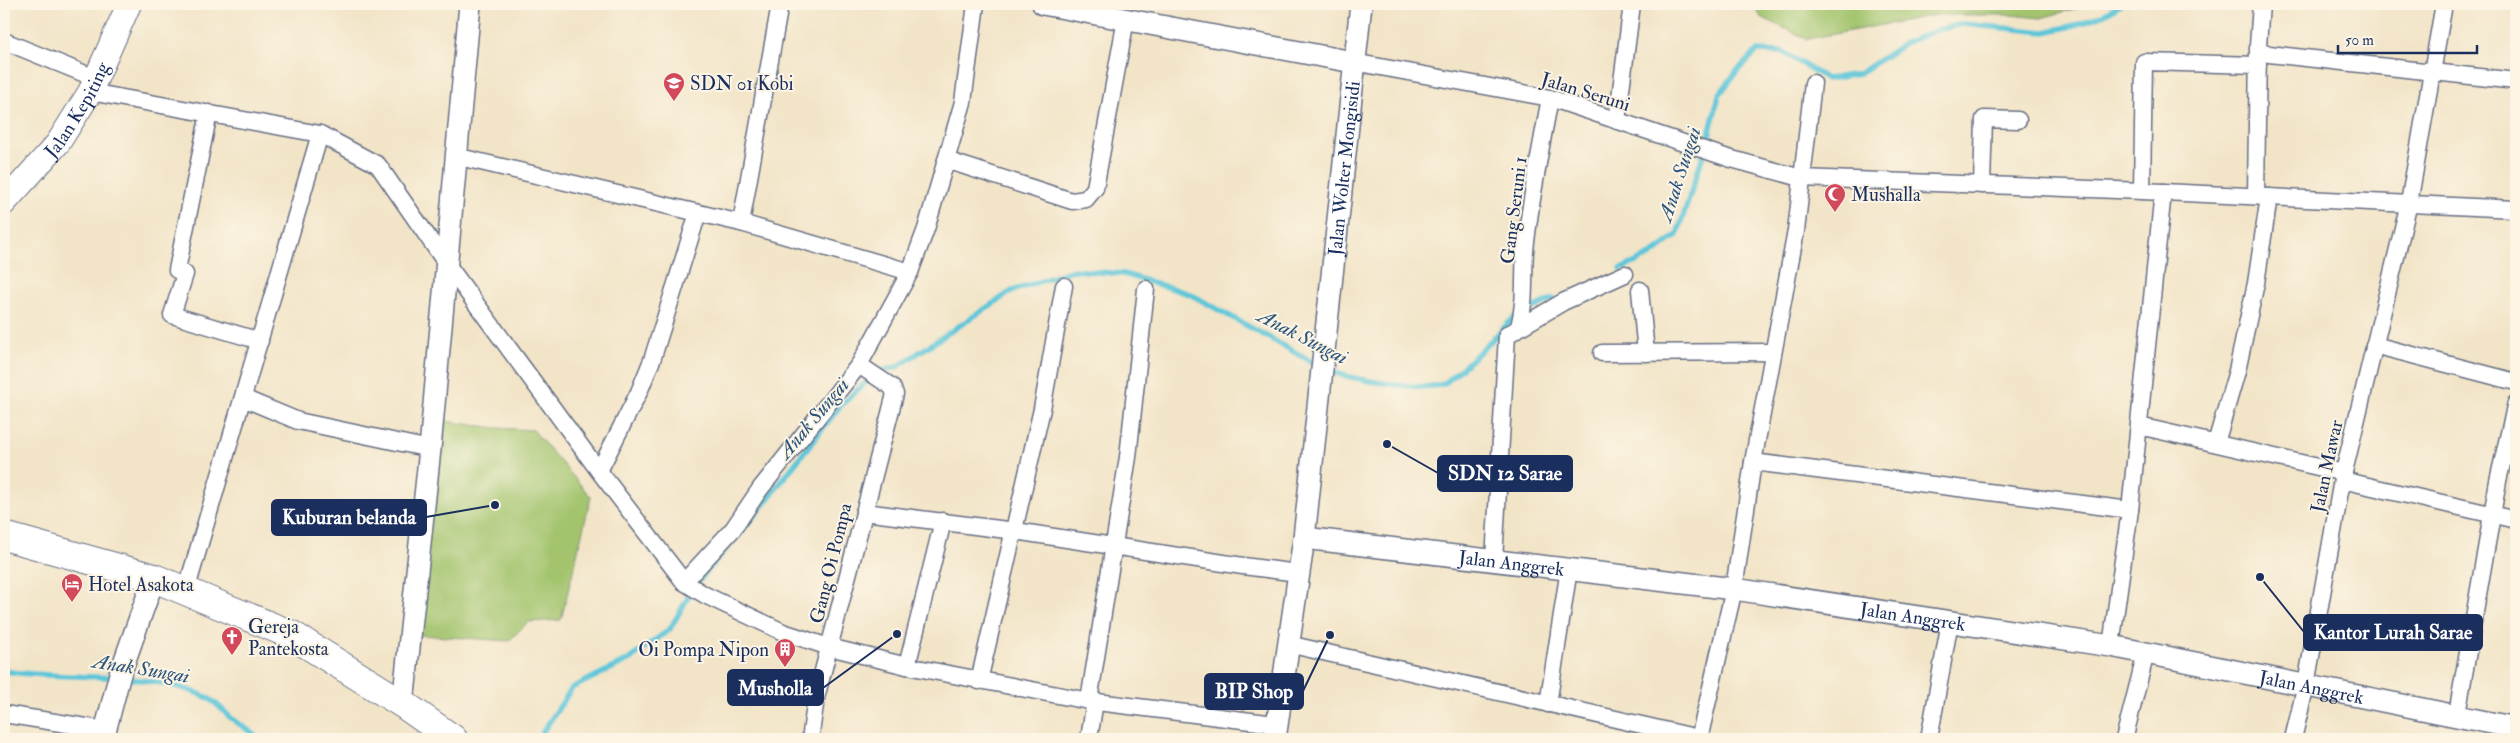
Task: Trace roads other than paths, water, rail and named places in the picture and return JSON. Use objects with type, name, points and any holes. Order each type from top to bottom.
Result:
[{"type":"highway","points":[[4,536],[154,578],[292,635],[403,704],[453,739]]},
{"type":"main road","name":"Jalan Kepiting","points":[[4,203],[58,143],[93,85],[129,4]]},
{"type":"street","points":[[403,704],[430,449],[470,4]]},
{"type":"street","points":[[741,223],[780,4]]},
{"type":"street","points":[[686,584],[733,529],[760,489],[868,372],[926,229],[963,102],[976,4]]},
{"type":"street","points":[[1043,4],[1353,62]]},
{"type":"street","name":"Jalan Wolter Mongisidi","points":[[1304,538],[1327,332],[1353,62],[1361,4]]},
{"type":"street","points":[[1617,121],[1632,4]]},
{"type":"street","points":[[2216,444],[2237,371],[2256,283],[2262,196],[2258,57],[2261,4]]},
{"type":"street","name":"Jalan Mawar","points":[[2293,739],[2306,685],[2343,476],[2408,203],[2444,4]]},
{"type":"street","points":[[946,160],[1072,201],[1086,199],[1092,195],[1101,162],[1126,19]]},
{"type":"street","points":[[4,41],[93,85],[209,114],[320,134],[378,165],[446,263],[599,471],[686,584],[783,632],[829,647],[979,681],[1275,732],[1304,538]]},
{"type":"street","points":[[2142,191],[2144,62],[2258,57],[2269,54],[2516,81]]},
{"type":"street","name":"Jalan Seruni","points":[[1353,62],[1550,98],[1728,158],[1801,178],[2262,196],[2516,209]]},
{"type":"street","points":[[1288,644],[1700,739],[1734,589],[1753,462],[1796,231],[1813,83]]},
{"type":"street","name":"Gang Seruni 1","points":[[1520,327],[1524,308],[1525,252],[1550,98]]},
{"type":"street","points":[[209,114],[177,270],[186,274],[172,315],[260,341]]},
{"type":"street","points":[[1982,185],[1984,119],[2018,120]]},
{"type":"street","points":[[186,591],[320,134]]},
{"type":"street","points":[[455,156],[741,223],[910,272]]},
{"type":"street","points":[[2111,646],[2140,426],[2163,192]]},
{"type":"street","points":[[599,471],[639,392],[698,213]]},
{"type":"street","points":[[1494,560],[1507,335],[1563,302],[1624,274]]},
{"type":"street","points":[[979,681],[1042,409],[1064,286]]},
{"type":"street","points":[[1089,739],[1092,701],[1128,457],[1146,289]]},
{"type":"street","points":[[1640,290],[1646,353]]},
{"type":"street","points":[[2374,345],[2516,382]]},
{"type":"street","points":[[1602,353],[1773,352]]},
{"type":"street","name":"Gang Oi Pompa","points":[[812,739],[811,733],[816,698],[894,398],[895,389],[868,372]]},
{"type":"street","points":[[243,398],[298,421],[430,449]]},
{"type":"street","points":[[2457,714],[2492,515],[2516,403]]},
{"type":"street","points":[[2140,426],[2516,520]]},
{"type":"street","points":[[1753,462],[2130,510]]},
{"type":"street","points":[[864,512],[1015,531],[1298,573]]},
{"type":"street","points":[[908,666],[943,521]]},
{"type":"street","name":"Jalan Anggrek","points":[[1304,538],[1734,589],[2111,646],[2457,714],[2516,728]]},
{"type":"street","points":[[1548,704],[1569,569]]},
{"type":"street","points":[[4,714],[104,735],[118,682],[154,578]]},
{"type":"street","points":[[1929,739],[1950,621]]},
{"type":"street","points":[[2124,739],[2146,653]]},
{"type":"waterway","name":"Anak Sungai","points":[[1621,269],[1651,255],[1677,235],[1707,143],[1719,95],[1737,71],[1757,51],[1783,52],[1827,79],[1859,74],[1905,43],[1937,30],[1963,24],[2045,32],[2076,25],[2107,13],[2120,4]]},
{"type":"waterway","name":"Anak Sungai","points":[[538,739],[572,688],[630,659],[670,629],[691,592],[706,572],[756,514],[841,405],[877,372],[897,367],[1012,291],[1073,270],[1124,274],[1190,294],[1318,365]]},
{"type":"waterway","name":"Anak Sungai","points":[[1525,311],[1553,299]]},
{"type":"waterway","name":"Anak Sungai","points":[[1326,369],[1350,377],[1384,383],[1419,386],[1443,384],[1471,360],[1517,315]]},
{"type":"waterway","name":"Anak Sungai","points":[[4,671],[28,674],[135,679],[185,689],[211,700],[258,739]]},
{"type":"place","name":"SDN 01 Kobi","points":[[674,102]]},
{"type":"place","name":"Mushalla","points":[[1835,213]]},
{"type":"place","name":"SDN 12 Sarae","points":[[1387,444]]},
{"type":"place","name":"Kuburan belanda","points":[[495,505]]},
{"type":"place","name":"Kantor Lurah Sarae","points":[[2260,577]]},
{"type":"place","name":"Hotel Asakota","points":[[72,603]]},
{"type":"place","name":"Musholla","points":[[897,634]]},
{"type":"place","name":"BIP Shop","points":[[1330,635]]},
{"type":"place","name":"Gereja Pantekosta","points":[[232,656]]},
{"type":"place","name":"Oi Pompa Nipon","points":[[785,668]]}]
